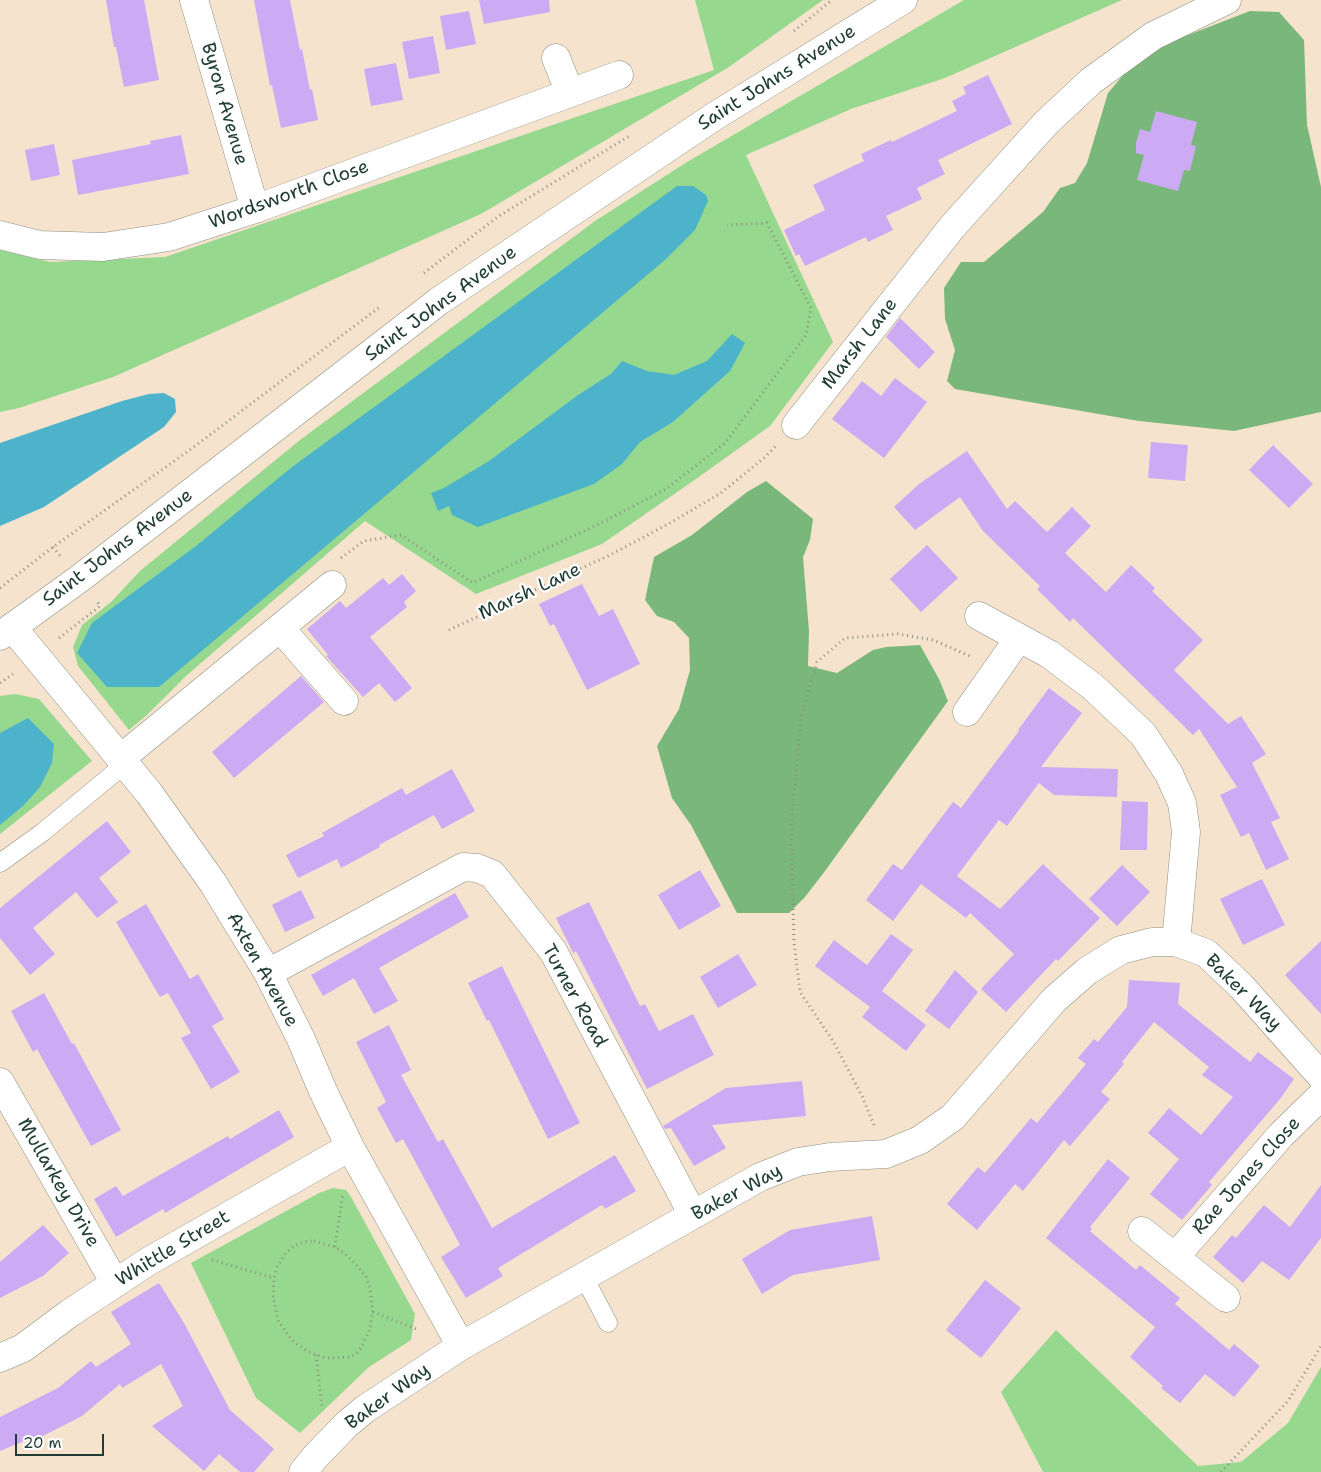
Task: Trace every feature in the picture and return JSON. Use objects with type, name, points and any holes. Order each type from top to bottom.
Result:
[{"type":"main road","name":"Byron Avenue","points":[[194,0],[254,209]]},
{"type":"main road","name":"Saint Johns Avenue","points":[[6,632],[79,579],[440,300],[715,116],[903,0]]},
{"type":"main road","name":"Marsh Lane","points":[[796,425],[953,226],[1046,123],[1091,81],[1153,36],[1227,0]]},
{"type":"main road","points":[[556,58],[570,93]]},
{"type":"main road","name":"Wordsworth Close","points":[[0,235],[40,245],[103,247],[169,237],[254,209],[619,75]]},
{"type":"main road","points":[[122,761],[332,585]]},
{"type":"main road","points":[[979,616],[1049,654],[1093,688],[1143,734],[1169,774],[1182,803],[1186,832],[1176,942]]},
{"type":"main road","points":[[280,628],[344,701]]},
{"type":"main road","name":"Axten Avenue","points":[[6,632],[52,675],[149,793],[213,883],[268,973],[301,1039],[350,1147],[461,1346]]},
{"type":"main road","points":[[967,712],[1019,638]]},
{"type":"main road","name":"Turner Road","points":[[268,973],[463,866],[477,868],[492,874],[553,951],[693,1215]]},
{"type":"main road","name":"Baker Way","points":[[303,1472],[346,1424],[365,1409],[461,1346],[760,1177],[798,1162],[886,1154],[920,1140],[953,1117],[1054,1000],[1087,971],[1121,950],[1152,942],[1176,942],[1206,953],[1241,986],[1321,1076]]},
{"type":"main road","name":"Mullarkey Drive","points":[[0,1082],[115,1283]]},
{"type":"main road","name":"Rae Jones Close","points":[[1176,1257],[1281,1135],[1321,1096]]},
{"type":"main road","name":"Whittle Street","points":[[0,1358],[23,1348],[115,1283],[350,1147]]},
{"type":"main road","points":[[1142,1231],[1226,1298]]},
{"type":"lane","points":[[0,863],[43,832],[122,761]]},
{"type":"lane","points":[[584,1277],[608,1323]]},
{"type":"path","points":[[332,585],[346,573],[336,561],[364,542],[401,535],[473,582],[605,521],[666,489],[725,443],[806,335],[811,308],[767,223],[727,225]]},
{"type":"path","name":"Marsh Lane","points":[[449,630],[612,554],[721,494],[764,458],[796,425]]},
{"type":"path","points":[[886,1154],[862,1096],[837,1049],[800,992],[794,942],[791,828],[801,718],[817,662],[845,638],[898,634],[933,640],[970,656],[995,673]]},
{"type":"path","points":[[188,1240],[198,1256],[274,1278]]},
{"type":"path","points":[[314,1241],[334,1247],[344,1253],[366,1277],[371,1294],[373,1312],[366,1340],[360,1350],[356,1354],[334,1359],[316,1355],[298,1346],[278,1320],[273,1294],[274,1278],[277,1267],[285,1254],[294,1246],[303,1242],[314,1241]]},
{"type":"path","points":[[1221,1472],[1288,1401],[1321,1346]]},
{"type":"path","points":[[316,1355],[327,1445]]},
{"type":"green space","points":[[695,0],[823,0],[729,67],[481,214],[113,377],[19,408],[0,412],[0,250],[50,262],[165,257],[714,70]]},
{"type":"green space","points":[[964,0],[1122,0],[945,78],[851,109],[746,155],[833,342],[770,426],[602,544],[476,594],[365,521],[186,676],[129,730],[78,666],[73,647],[82,625],[111,602],[140,571],[300,440],[595,221],[687,162]]},
{"type":"green space","points":[[1250,11],[1279,12],[1304,40],[1307,125],[1321,187],[1321,412],[1234,431],[1139,421],[955,389],[947,381],[955,350],[945,319],[944,288],[961,262],[984,262],[1043,212],[1060,188],[1075,183],[1087,163],[1108,93],[1135,61],[1170,42]]},
{"type":"green space","points":[[766,481],[813,519],[810,540],[803,557],[809,631],[808,666],[837,673],[873,650],[886,647],[920,645],[939,679],[948,701],[805,897],[789,913],[737,913],[691,825],[672,798],[657,746],[679,709],[690,670],[689,638],[674,622],[657,616],[645,600],[654,557],[692,535],[747,492]]},
{"type":"green space","points":[[15,694],[39,699],[92,761],[0,834],[0,696]]},
{"type":"green space","points":[[333,1188],[346,1190],[351,1197],[415,1314],[411,1340],[369,1367],[300,1433],[256,1398],[191,1263],[319,1193]]},
{"type":"green space","points":[[1056,1330],[1198,1466],[1241,1462],[1288,1423],[1321,1367],[1321,1472],[1043,1472],[1001,1392]]},
{"type":"water","points":[[677,186],[693,186],[706,195],[708,201],[695,230],[666,259],[159,687],[107,687],[77,653],[92,623],[196,546],[292,467]]},
{"type":"water","points":[[732,334],[745,343],[730,371],[673,422],[640,442],[622,464],[594,484],[478,527],[452,515],[449,506],[438,511],[431,493],[442,489],[489,461],[578,395],[611,374],[622,361],[647,371],[674,375],[707,361]]},
{"type":"water","points":[[164,393],[175,399],[176,412],[164,427],[44,507],[0,526],[0,443],[122,401],[149,394]]},
{"type":"water","points":[[28,718],[54,744],[52,763],[40,787],[23,806],[0,825],[0,733]]},
{"type":"building","points":[[106,0],[144,0],[159,80],[124,87],[116,47],[114,47]]},
{"type":"building","points":[[254,0],[290,0],[300,50],[302,49],[318,120],[281,128],[272,85],[270,86]]},
{"type":"building","points":[[479,0],[549,0],[550,12],[484,24]]},
{"type":"building","points":[[469,11],[476,44],[446,50],[440,16]]},
{"type":"building","points":[[433,36],[440,73],[409,79],[402,42]]},
{"type":"building","points":[[396,63],[403,100],[371,106],[364,69]]},
{"type":"building","points":[[988,75],[1012,124],[938,160],[945,174],[917,188],[922,199],[886,216],[893,230],[868,242],[866,237],[805,266],[799,254],[796,256],[784,230],[825,210],[813,185],[864,161],[861,154],[891,140],[892,142],[957,111],[952,101],[966,94],[963,87]]},
{"type":"building","points":[[1156,111],[1197,122],[1191,145],[1196,146],[1190,171],[1184,170],[1178,191],[1137,180],[1144,155],[1136,153],[1136,143],[1140,129],[1150,132]]},
{"type":"building","points":[[181,135],[189,174],[78,195],[72,160],[151,144],[150,141]]},
{"type":"building","points":[[54,144],[60,175],[31,181],[25,150]]},
{"type":"building","points":[[900,318],[935,352],[919,369],[886,337]]},
{"type":"building","points":[[895,378],[927,402],[884,458],[832,419],[862,381],[881,396]]},
{"type":"building","points":[[1151,442],[1188,445],[1185,481],[1148,478]]},
{"type":"building","points":[[1273,445],[1313,484],[1289,508],[1249,470]]},
{"type":"building","points":[[967,451],[1007,509],[1015,501],[1047,532],[1072,507],[1091,526],[1065,553],[1106,592],[1131,565],[1155,588],[1152,591],[1203,640],[1174,670],[1228,724],[1241,716],[1266,754],[1252,763],[1280,818],[1271,822],[1289,859],[1266,870],[1249,833],[1241,837],[1220,795],[1237,787],[1199,729],[1193,735],[1073,618],[1070,622],[1037,589],[1040,586],[983,531],[960,497],[915,530],[894,507],[919,484]]},
{"type":"building","points":[[927,545],[958,578],[921,612],[890,579]]},
{"type":"building","points":[[402,574],[416,591],[404,602],[407,607],[370,637],[412,688],[395,702],[379,683],[363,697],[326,656],[328,655],[307,629],[340,601],[346,608],[383,578],[389,585]]},
{"type":"building","points":[[582,584],[599,616],[613,609],[640,664],[587,690],[554,624],[550,626],[539,604]]},
{"type":"building","points":[[301,676],[324,702],[234,778],[212,752]]},
{"type":"building","points":[[1049,688],[1082,713],[1041,767],[1118,769],[1117,797],[1054,795],[1039,783],[1007,826],[999,820],[957,876],[1000,909],[1043,864],[1100,918],[1058,961],[1056,959],[1006,1012],[981,989],[1014,954],[970,913],[966,918],[921,884],[893,921],[866,900],[893,864],[902,870],[953,802],[961,808]]},
{"type":"building","points":[[452,769],[475,811],[442,829],[434,815],[341,868],[337,859],[298,878],[286,855],[324,836],[322,833],[402,788],[406,795]]},
{"type":"building","points":[[1122,801],[1148,802],[1147,850],[1120,850]]},
{"type":"building","points":[[107,821],[131,852],[99,878],[118,902],[97,918],[76,892],[33,928],[55,954],[30,975],[0,938],[0,908]]},
{"type":"building","points":[[1122,865],[1150,892],[1117,926],[1089,899]]},
{"type":"building","points":[[700,870],[721,906],[679,930],[658,895]]},
{"type":"building","points":[[1262,879],[1285,925],[1243,945],[1220,899]]},
{"type":"building","points":[[301,890],[315,918],[285,932],[272,905]]},
{"type":"building","points":[[455,893],[469,917],[379,968],[398,1001],[374,1014],[354,978],[323,996],[311,975]]},
{"type":"building","points":[[589,902],[640,1006],[645,1004],[659,1031],[693,1014],[714,1055],[647,1089],[576,951],[573,953],[556,918]]},
{"type":"building","points":[[146,904],[190,979],[198,974],[224,1019],[212,1026],[240,1072],[211,1089],[181,1038],[191,1033],[168,993],[160,997],[116,922]]},
{"type":"building","points":[[891,934],[913,950],[882,991],[926,1025],[906,1051],[862,1017],[870,1007],[815,966],[834,940],[867,965]]},
{"type":"building","points":[[1321,941],[1321,1014],[1285,975]]},
{"type":"building","points":[[738,954],[757,985],[718,1008],[700,977]]},
{"type":"building","points":[[502,966],[580,1123],[548,1139],[489,1020],[487,1021],[468,983]]},
{"type":"building","points":[[955,970],[978,992],[949,1029],[925,1011]]},
{"type":"building","points":[[1129,980],[1180,983],[1178,1004],[1250,1062],[1258,1052],[1294,1079],[1280,1099],[1209,1182],[1212,1185],[1182,1220],[1150,1194],[1179,1159],[1148,1133],[1169,1108],[1201,1135],[1233,1097],[1202,1075],[1209,1067],[1154,1022],[1101,1092],[1110,1099],[1070,1146],[1064,1140],[1023,1191],[1015,1184],[977,1230],[947,1204],[978,1167],[985,1173],[1031,1118],[1037,1123],[1086,1064],[1078,1058],[1094,1039],[1098,1042],[1127,1007]]},
{"type":"building","points":[[44,993],[72,1044],[74,1043],[121,1130],[91,1146],[37,1049],[33,1052],[11,1011]]},
{"type":"building","points":[[389,1025],[411,1070],[401,1075],[438,1142],[443,1139],[492,1228],[615,1155],[636,1191],[605,1209],[602,1205],[498,1268],[503,1276],[466,1298],[441,1257],[460,1245],[403,1139],[396,1143],[377,1108],[386,1102],[356,1042]]},
{"type":"building","points":[[802,1081],[806,1116],[712,1125],[726,1148],[694,1166],[671,1128],[665,1129],[663,1126],[726,1088]]},
{"type":"building","points":[[279,1110],[294,1137],[165,1213],[163,1209],[116,1237],[94,1199],[116,1186],[123,1196],[228,1136],[230,1139]]},
{"type":"building","points":[[1108,1159],[1130,1178],[1090,1227],[1092,1229],[1090,1231],[1136,1270],[1140,1265],[1180,1298],[1175,1304],[1229,1350],[1234,1344],[1260,1366],[1234,1397],[1205,1374],[1180,1403],[1161,1388],[1163,1386],[1130,1357],[1155,1327],[1046,1238]]},
{"type":"building","points":[[1321,1185],[1321,1238],[1289,1280],[1262,1261],[1243,1283],[1213,1257],[1232,1235],[1236,1238],[1264,1205],[1290,1227]]},
{"type":"building","points":[[872,1216],[880,1260],[793,1275],[762,1294],[742,1259],[790,1230]]},
{"type":"building","points":[[43,1225],[69,1253],[43,1276],[0,1298],[0,1262]]},
{"type":"building","points":[[985,1280],[1021,1308],[981,1358],[946,1330]]},
{"type":"building","points":[[159,1283],[184,1323],[230,1410],[274,1449],[254,1472],[240,1472],[219,1454],[204,1471],[152,1426],[183,1406],[161,1364],[122,1388],[120,1384],[82,1416],[37,1439],[36,1436],[0,1451],[0,1417],[58,1388],[91,1361],[96,1367],[131,1344],[111,1312]]}]
